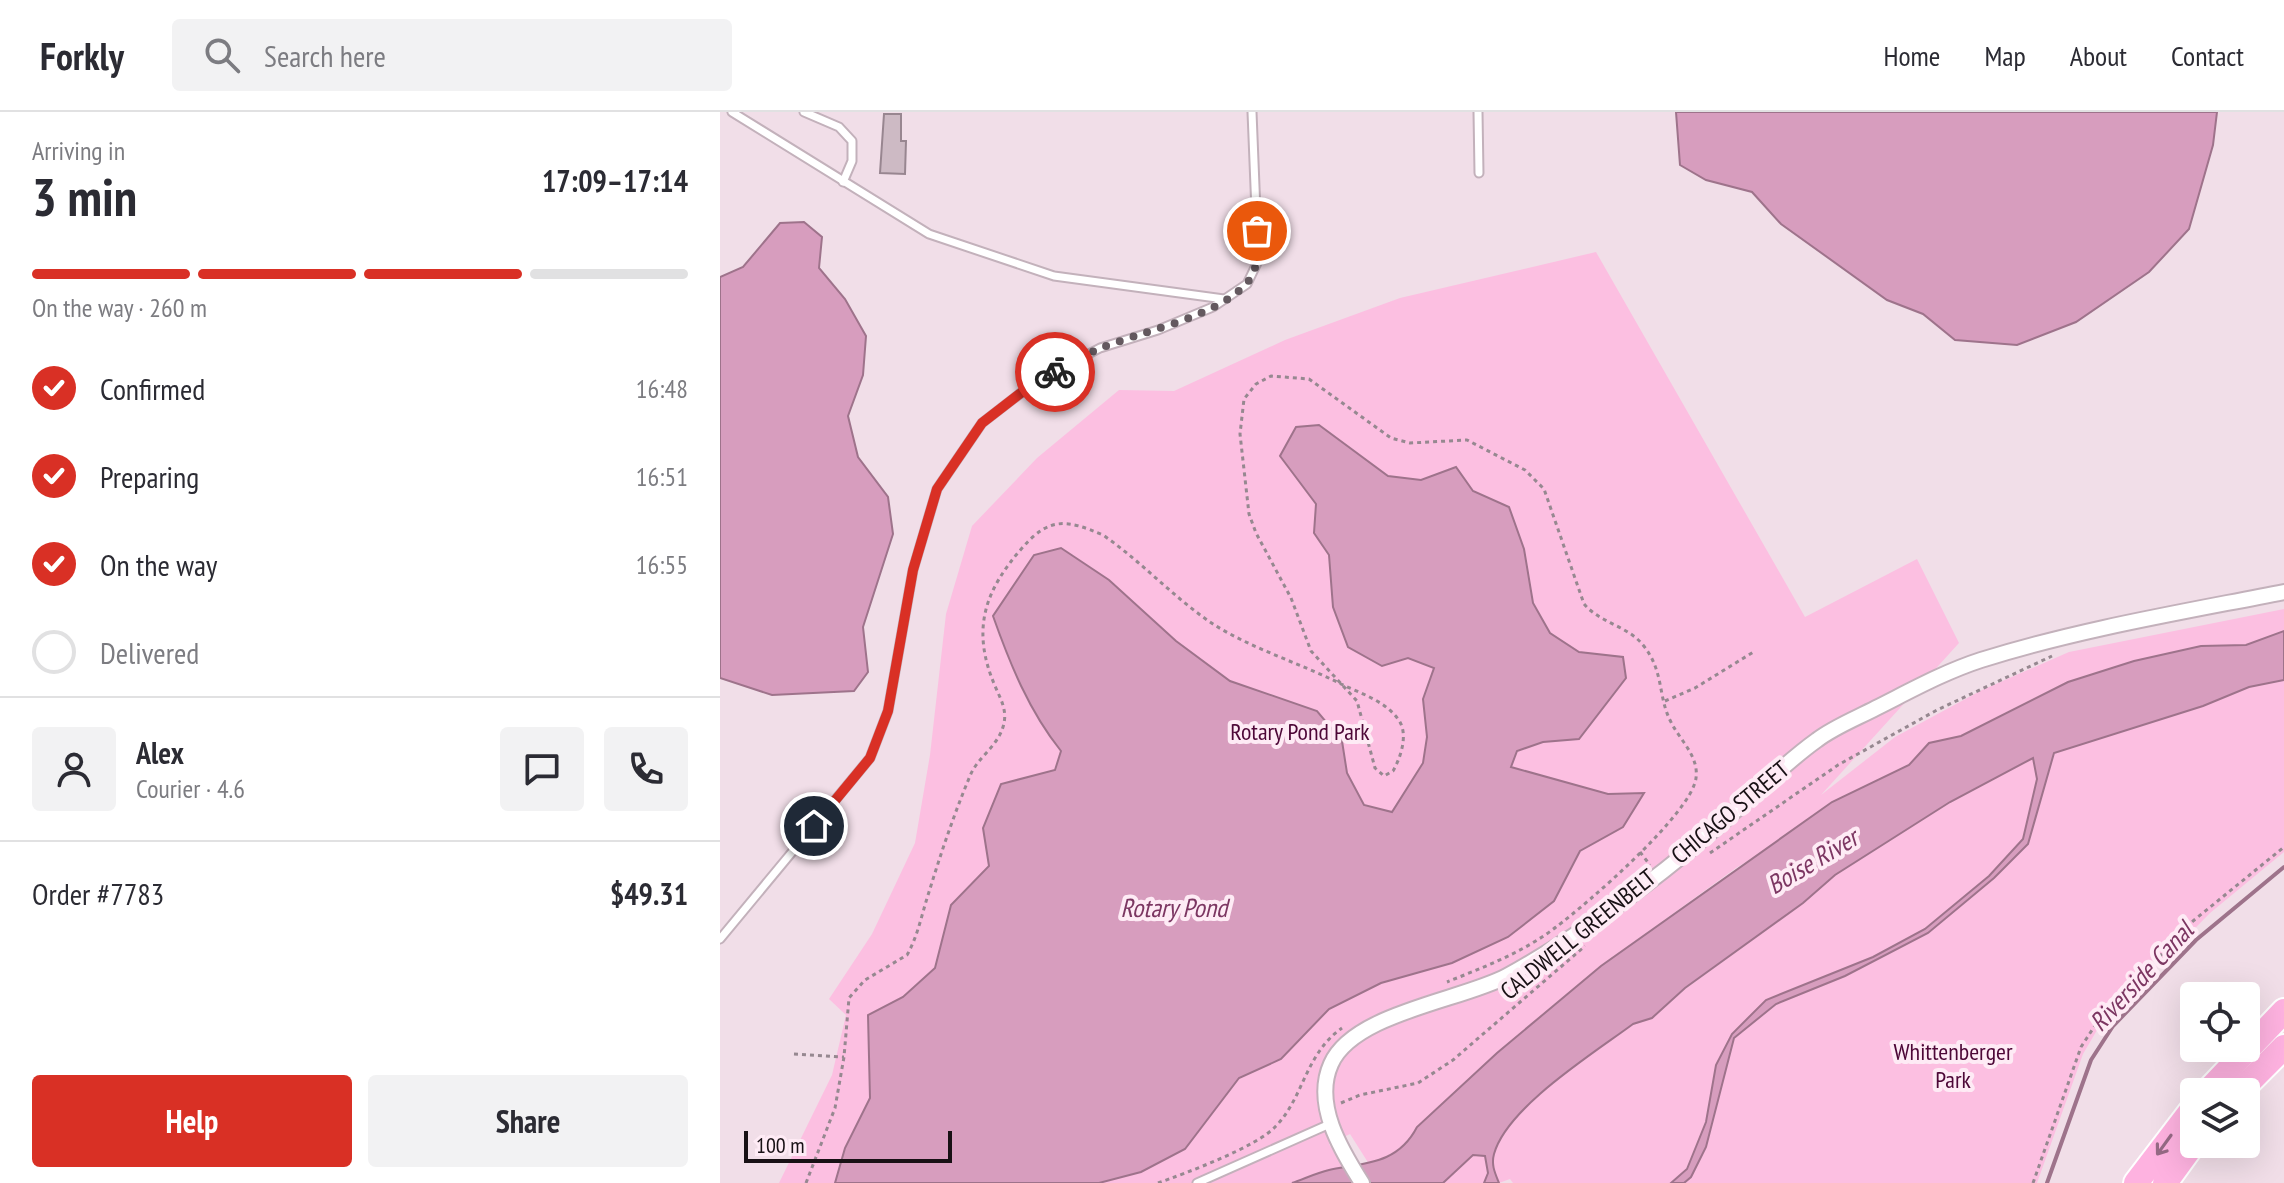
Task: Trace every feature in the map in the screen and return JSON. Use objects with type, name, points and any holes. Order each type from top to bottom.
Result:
[{"type":"main road","points":[[2220,1078],[2284,1011]]},
{"type":"main road","points":[[2253,1078],[2284,1047]]},
{"type":"main road","points":[[2136,1183],[2180,1125]]},
{"type":"main road","points":[[2165,1183],[2183,1158]]},
{"type":"street","name":"CHICAGO STREET","points":[[1362,1183],[1342,1152],[1330,1118],[1325,1090],[1331,1063],[1352,1039],[1403,1011],[1504,978],[1529,962],[1591,922],[1709,834],[1818,739],[1920,685],[1979,661],[2096,630],[2284,592]]},
{"type":"lane","points":[[732,112],[929,234],[1054,276],[1224,299]]},
{"type":"lane","points":[[804,112],[839,127],[852,141],[852,161],[843,182]]},
{"type":"lane","points":[[720,939],[870,758],[888,711],[913,570],[937,489],[982,423],[1035,382],[1100,348],[1158,330],[1224,299],[1247,284],[1258,261],[1252,112]]},
{"type":"lane","points":[[1478,112],[1479,173]]},
{"type":"lane","points":[[1197,1183],[1265,1155],[1330,1118]]},
{"type":"path","points":[[806,1183],[835,1108],[844,1057],[849,998],[865,980],[907,955],[974,766],[999,737],[1004,726],[1005,708],[994,683],[983,637],[983,614],[1002,571],[1035,533],[1059,523],[1086,527],[1103,535],[1224,630],[1342,684],[1385,707],[1401,723],[1402,748],[1390,775],[1384,776],[1375,768],[1357,701],[1342,684],[1311,651],[1291,598],[1260,542],[1249,514],[1241,454],[1242,409],[1249,391],[1271,376],[1309,379],[1391,438],[1410,443],[1467,440],[1479,444],[1536,479],[1548,499],[1584,604],[1595,616],[1642,642],[1659,669],[1671,724],[1693,757],[1697,775],[1690,798],[1640,852],[1556,927],[1499,960],[1440,985]]},
{"type":"path","points":[[1665,701],[1695,688],[1755,651]]},
{"type":"path","points":[[1709,853],[1838,765],[1937,710],[2065,651]]},
{"type":"path","points":[[2033,1183],[2081,1047],[2096,1024],[2193,921],[2284,847]]},
{"type":"path","name":"CALDWELL GREENBELT","points":[[1330,1118],[1360,1095],[1418,1083],[1453,1060],[1595,939]]},
{"type":"path","points":[[1158,1183],[1186,1173],[1271,1131],[1278,1125],[1320,1049],[1348,1024]]},
{"type":"path","points":[[794,1054],[844,1057]]},
{"type":"green space","name":"Rotary Pond Park","points":[[1596,252],[1805,617],[1917,559],[1959,643],[1821,795],[1895,737],[1982,690],[2069,652],[2284,609],[2284,631],[2246,645],[2201,646],[2009,713],[1961,736],[1929,743],[1909,765],[1736,868],[1601,966],[1497,1053],[1417,1127],[1403,1147],[1369,1164],[1350,1134],[1329,1144],[1344,1168],[1292,1183],[779,1183],[832,1075],[846,1015],[829,999],[872,934],[915,843],[930,755],[946,614],[972,526],[1037,458],[1119,390],[1174,391],[1285,340],[1400,298]]},
{"type":"green space","name":"Whittenberger Park","points":[[2284,680],[2284,852],[2210,913],[2100,1025],[2083,1054],[2037,1183],[1684,1183],[1691,1177],[1734,1038],[1776,1004],[1845,976],[1928,933],[1994,878],[2028,844],[2054,753],[2203,706],[2249,687]]},
{"type":"green space","points":[[2034,757],[2037,779],[2023,839],[1989,876],[1925,929],[1873,957],[1767,1000],[1732,1034],[1716,1065],[1707,1122],[1687,1169],[1671,1183],[1513,1183],[1510,1179],[1499,1183],[1493,1158],[1502,1136],[1533,1100],[1575,1065],[1633,1024],[1652,1018],[1685,989],[1803,903],[1835,875],[1950,802]]},
{"type":"green space","points":[[1473,1155],[1485,1156],[1488,1173],[1484,1183],[1443,1183]]},
{"type":"water","points":[[1676,112],[2217,112],[2213,145],[2189,229],[2149,272],[2076,322],[2017,345],[1955,340],[1923,314],[1887,300],[1781,224],[1752,192],[1706,180],[1680,165]]},
{"type":"water","points":[[804,222],[822,237],[819,268],[845,299],[866,336],[863,375],[848,416],[858,457],[888,497],[893,534],[863,627],[868,672],[854,691],[772,695],[720,678],[720,277],[743,267],[780,223]]},
{"type":"water","name":"Rotary Pond","points":[[1319,425],[1388,476],[1421,480],[1456,467],[1473,491],[1509,507],[1524,549],[1533,603],[1550,633],[1579,652],[1623,657],[1626,678],[1579,739],[1543,742],[1517,751],[1511,767],[1608,794],[1644,793],[1623,827],[1580,851],[1554,901],[1508,937],[1452,963],[1381,983],[1329,1009],[1281,1059],[1239,1078],[1185,1149],[1141,1172],[1099,1183],[835,1183],[845,1148],[870,1098],[868,1015],[903,997],[935,968],[951,905],[989,866],[983,828],[1001,784],[1055,770],[1061,751],[1039,720],[1021,686],[993,616],[1034,555],[1061,548],[1109,580],[1176,641],[1230,681],[1317,711],[1342,741],[1347,773],[1364,805],[1392,812],[1423,763],[1427,737],[1423,699],[1434,668],[1408,658],[1382,666],[1348,647],[1333,607],[1329,555],[1314,533],[1316,504],[1280,456],[1296,427]]},
{"type":"water","name":"Boise River","points":[[2284,631],[2284,680],[2249,687],[2203,706],[2054,753],[2028,844],[1994,878],[1928,933],[1845,976],[1776,1004],[1734,1038],[1706,1147],[1691,1177],[1684,1183],[1671,1183],[1687,1169],[1706,1122],[1716,1065],[1732,1034],[1766,1000],[1873,957],[1925,929],[1989,876],[2023,839],[2037,779],[2033,758],[1950,802],[1835,875],[1803,903],[1685,988],[1652,1018],[1633,1024],[1575,1065],[1533,1100],[1502,1136],[1493,1158],[1499,1183],[1484,1183],[1488,1173],[1485,1156],[1473,1155],[1443,1183],[1292,1183],[1324,1171],[1368,1163],[1390,1155],[1497,1053],[1601,966],[1832,802],[1909,765],[1929,743],[1961,736],[2068,682],[2134,661],[2201,646],[2246,645]]},
{"type":"building","points":[[884,114],[901,114],[901,141],[906,141],[905,174],[880,173]]},
{"type":"waterway","name":"Riverside Canal","points":[[2047,1183],[2091,1060],[2113,1026],[2196,940],[2284,867]]},
{"type":"way so far","points":[[1055,372],[1100,348],[1158,330],[1213,307],[1247,284],[1258,261],[1257,231]]},
{"type":"route","points":[[814,826],[870,758],[888,711],[913,570],[937,489],[982,423],[1035,382],[1055,372]]}]
